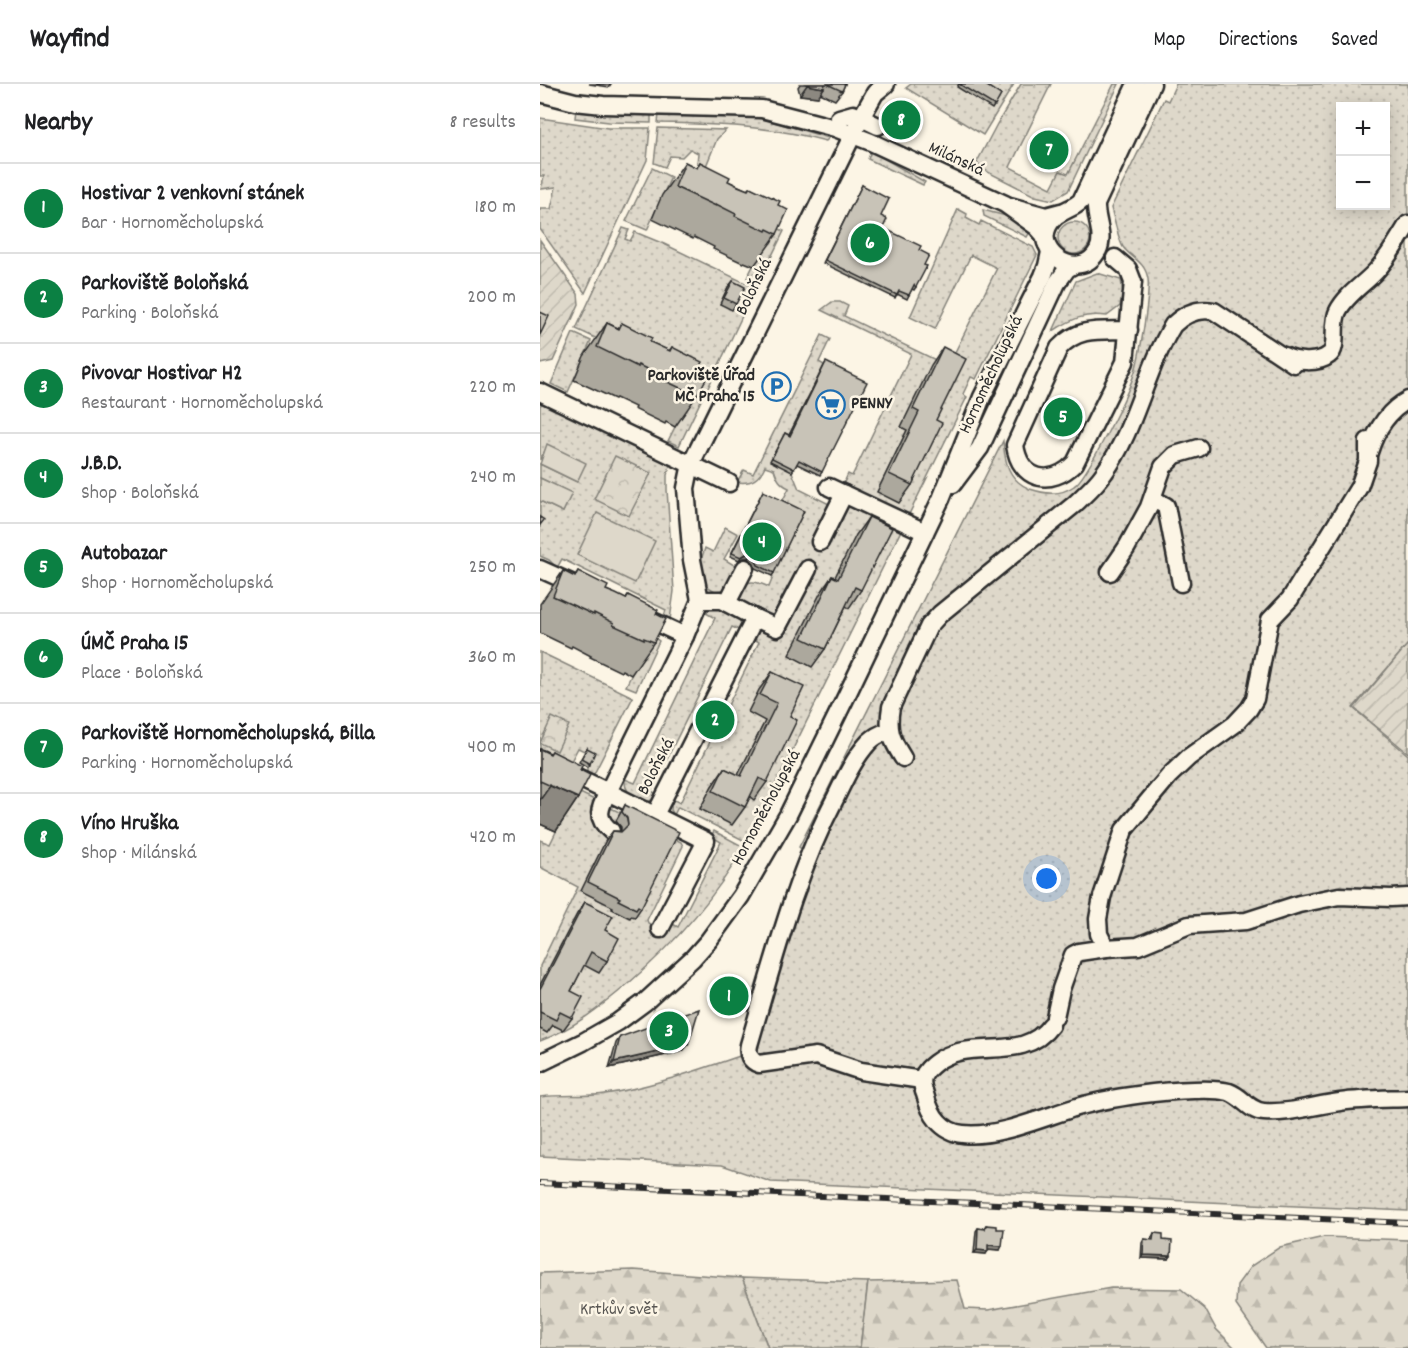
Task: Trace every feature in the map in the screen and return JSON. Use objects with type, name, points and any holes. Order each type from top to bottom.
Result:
[{"type":"street","name":"Boloňská","points":[[754,618],[655,815],[608,792],[685,636],[700,600],[692,560],[686,488],[691,464],[784,270],[861,118],[875,93],[886,84]]},
{"type":"street","name":"Hornoměcholupská","points":[[540,1063],[618,1022],[645,1002],[709,940],[762,862],[788,814],[941,500],[982,397],[1043,276],[1047,266],[1046,233],[1049,225],[1054,217],[1082,201],[1136,84]]},
{"type":"street","name":"Hornoměcholupská","points":[[941,500],[980,448],[1057,283],[1067,269],[1084,263],[1098,250],[1101,242],[1096,204],[1152,84]]},
{"type":"street","name":"Milánská","points":[[540,93],[575,102],[603,105],[762,109],[853,135],[1005,204],[1046,216],[1066,211]]},
{"type":"street","points":[[839,118],[853,114],[878,126]]},
{"type":"street","name":"Milánská","points":[[1005,204],[1038,227],[1048,247]]},
{"type":"street","points":[[1066,211],[1086,213],[1098,225]]},
{"type":"street","points":[[903,758],[889,731],[888,720],[891,707],[930,626],[940,614],[1092,489],[1118,452],[1169,331],[1179,319],[1192,312],[1207,309],[1214,311],[1288,360],[1307,361],[1326,357],[1332,353],[1334,346],[1334,322],[1340,308],[1378,269],[1408,224]]},
{"type":"street","points":[[1048,247],[1056,259],[1074,265]]},
{"type":"street","points":[[1115,258],[1128,269],[1133,282],[1130,330],[1125,362],[1075,463],[1067,471],[1047,478],[1036,477],[1028,472],[1020,464],[1015,445],[1059,348],[1077,333],[1130,330]]},
{"type":"street","points":[[540,392],[729,483]]},
{"type":"street","points":[[1106,948],[1099,934],[1098,919],[1102,897],[1124,830],[1177,767],[1227,731],[1249,709],[1257,690],[1270,620],[1290,599],[1350,502],[1365,473],[1368,446],[1386,417],[1408,400]]},
{"type":"street","points":[[1110,572],[1127,547],[1153,499],[1163,467],[1175,455],[1199,448]]},
{"type":"street","points":[[820,542],[837,490],[925,532]]},
{"type":"street","points":[[1153,499],[1166,506],[1181,584]]},
{"type":"street","points":[[727,603],[745,568]]},
{"type":"street","points":[[540,569],[595,594]]},
{"type":"street","points":[[700,600],[721,600],[777,628],[808,569]]},
{"type":"street","points":[[628,609],[685,636]]},
{"type":"street","points":[[889,731],[876,736],[869,742],[849,771],[826,815],[790,904],[748,1054],[752,1061],[759,1064],[816,1056],[861,1071],[922,1080]]},
{"type":"street","points":[[540,759],[608,792],[600,807],[600,817],[602,823],[611,831]]},
{"type":"street","points":[[655,815],[706,841],[660,929]]},
{"type":"street","points":[[1408,897],[1329,898],[1299,904],[1246,921],[1189,925],[1138,946],[1079,952],[1073,955],[1053,1021],[1041,1036],[1023,1046],[961,1051],[949,1055],[933,1065],[922,1080],[925,1096],[933,1116],[945,1128],[962,1134],[990,1132],[1013,1127],[1113,1099],[1174,1091],[1230,1093],[1251,1108],[1264,1112],[1340,1102],[1408,1098]]},
{"type":"green space","points":[[911,84],[1014,84],[983,135],[906,88]]},
{"type":"green space","points":[[1021,84],[1051,84],[1010,167],[1051,188],[1060,171],[1068,174],[1114,84],[1119,84],[1068,191],[1053,200],[1035,196],[980,168],[977,162]]},
{"type":"green space","points":[[1176,84],[1408,84],[1408,644],[1353,708],[1408,755],[1408,1211],[771,1182],[722,1165],[540,1156],[540,1097],[597,1095],[622,1091],[674,1078],[740,1056],[790,885],[805,852],[799,847],[1003,441],[1009,470],[1017,481],[1030,489],[1052,493],[1069,489],[1080,480],[1088,468],[1107,434],[1134,374],[1146,311],[1148,279],[1146,273],[1141,264],[1123,247],[1111,208],[1164,99],[1168,101]]},
{"type":"green space","points":[[576,109],[651,114],[651,123],[575,118]]},
{"type":"green space","points":[[659,114],[729,115],[764,119],[829,138],[826,141],[785,132],[743,127],[658,123]]},
{"type":"green space","points":[[540,118],[608,128],[650,128],[647,160],[585,293],[540,229],[540,209],[551,209],[556,187],[541,189],[544,176],[540,176]]},
{"type":"green space","points":[[658,128],[726,130],[717,139],[704,171],[697,163],[698,153],[690,149],[682,157],[670,156],[665,167],[654,163]]},
{"type":"green space","points":[[871,151],[925,182],[923,185],[868,159]]},
{"type":"green space","points":[[652,168],[671,177],[647,230],[626,221]]},
{"type":"green space","points":[[958,209],[967,214],[966,218],[979,225],[981,221],[1033,247],[1037,255],[976,379],[971,377],[963,394],[967,397],[747,842],[678,807],[674,815],[671,810],[672,799],[680,803],[759,642],[751,637],[762,629],[736,600],[749,583],[757,582],[769,587],[772,576],[802,515],[781,504],[789,488],[779,481],[774,469],[765,466],[754,480],[737,482],[744,470],[753,474],[822,335],[830,339],[819,362],[824,365],[787,439],[792,472],[799,489],[833,506],[848,474],[852,476],[911,354],[821,310],[832,302],[840,302],[848,306],[844,316],[948,366],[997,268],[971,255],[935,329],[910,317]],"holes":[[[907,430],[930,442],[877,492]],[[768,720],[754,799],[747,796],[709,813],[700,809],[712,786],[732,788],[762,727]]]},
{"type":"green space","points":[[983,210],[1010,217],[1032,228],[1027,237],[984,216]]},
{"type":"green space","points":[[1074,222],[1085,227],[1090,238],[1085,249],[1074,254],[1063,249],[1058,238],[1063,227]]},
{"type":"green space","points":[[773,226],[784,231],[758,284],[747,278]]},
{"type":"green space","points":[[623,228],[629,230],[625,239],[630,241],[635,232],[756,288],[750,300],[728,287],[720,304],[744,312],[707,390],[576,329]]},
{"type":"green space","points":[[540,240],[578,294],[579,304],[553,361],[540,364]]},
{"type":"green space","points":[[1097,273],[1121,280],[1123,293],[1120,306],[1107,316],[1091,315],[1078,318],[1053,331],[1076,281]]},
{"type":"green space","points":[[573,333],[591,341],[568,392],[551,384]]},
{"type":"green space","points":[[694,389],[704,394],[679,446],[668,441]]},
{"type":"green space","points":[[543,401],[671,463],[667,475],[674,591],[670,620],[663,619],[666,610],[562,559],[557,568],[549,560],[540,556],[540,501],[563,512],[571,493],[540,478],[540,464],[577,482],[548,445],[540,460],[540,406]]},
{"type":"green space","points":[[547,444],[586,463],[577,482],[540,464]]},
{"type":"green space","points":[[615,456],[651,473],[629,516],[594,499]]},
{"type":"green space","points":[[540,478],[572,493],[563,512],[540,501]]},
{"type":"green space","points":[[597,513],[655,541],[635,583],[577,555]]},
{"type":"green space","points":[[725,527],[738,534],[724,559],[736,569],[725,590],[715,591],[705,585],[700,563],[705,548],[713,552]]},
{"type":"green space","points":[[721,607],[738,618],[741,631],[732,627],[651,791],[661,796],[649,801],[637,799],[625,786],[625,779],[635,783],[715,618],[706,613],[711,608]]},
{"type":"green space","points":[[651,635],[659,641],[636,690],[626,686]]},
{"type":"green space","points":[[1408,644],[1408,753],[1354,708]]},
{"type":"green space","points":[[540,652],[633,697],[594,774],[587,773],[587,767],[593,755],[578,748],[571,761],[540,752]]},
{"type":"green space","points":[[552,717],[569,725],[557,751],[540,743]]},
{"type":"green space","points":[[576,791],[681,842],[683,846],[647,920],[648,923],[666,932],[671,923],[678,927],[721,842],[711,836],[714,831],[744,847],[707,903],[646,968],[587,1016],[540,1041],[540,966],[578,887],[540,867],[540,840],[550,844]],"holes":[[[619,815],[635,917],[631,915],[629,918],[582,891]]]},
{"type":"green space","points":[[1324,1237],[1408,1240],[1408,1348],[1266,1348],[1236,1305],[1237,1285],[1251,1266],[1280,1247]]},
{"type":"green space","name":"Krtkův svět","points":[[633,1270],[742,1278],[768,1348],[540,1348],[540,1273]]},
{"type":"green space","points":[[742,1278],[868,1282],[860,1348],[768,1348]]},
{"type":"green space","points":[[957,1280],[965,1309],[988,1310],[1111,1288],[1181,1289],[1205,1309],[1216,1329],[1235,1348],[860,1348],[868,1282]]},
{"type":"building","points":[[806,84],[825,84],[824,88]]},
{"type":"building","points":[[827,84],[845,84],[842,91]]},
{"type":"building","points":[[959,84],[984,84],[1001,95],[995,106]]},
{"type":"building","points":[[685,162],[697,168],[700,162],[730,177],[728,181],[738,186],[748,190],[750,187],[780,201],[778,205],[788,210],[777,234],[767,229],[766,231],[716,204],[716,206],[675,187]]},
{"type":"building","points":[[862,185],[889,199],[881,216],[887,219],[883,228],[921,246],[919,250],[929,255],[924,265],[927,266],[909,295],[899,291],[897,295],[825,260]]},
{"type":"building","points":[[733,281],[745,287],[736,304],[724,298]]},
{"type":"building","points":[[540,312],[549,316],[540,335]]},
{"type":"building","points":[[607,323],[619,329],[622,323],[652,338],[650,342],[670,351],[672,347],[702,362],[700,366],[710,371],[698,394],[688,389],[687,391],[657,377],[658,374],[597,347]]},
{"type":"building","points":[[943,347],[966,359],[936,420],[942,423],[912,485],[889,474],[919,412],[913,409]]},
{"type":"building","name":"PENNY","points":[[826,362],[867,382],[822,472],[799,460],[794,469],[772,458],[785,433],[790,436]]},
{"type":"building","points":[[763,491],[804,511],[774,573],[758,565],[751,555],[746,554],[741,557],[732,553]]},
{"type":"building","points":[[869,517],[892,528],[861,590],[855,587],[825,649],[802,638],[832,576],[838,579]]},
{"type":"building","points":[[563,571],[575,577],[578,571],[608,586],[606,590],[626,599],[628,595],[658,610],[656,614],[666,619],[654,642],[553,596]]},
{"type":"building","points":[[772,672],[804,687],[790,716],[797,720],[767,782],[759,778],[745,807],[713,791],[724,768],[741,776],[777,703],[760,695]]},
{"type":"building","points":[[587,748],[595,752],[590,764],[581,759]]},
{"type":"building","points":[[540,749],[550,754],[552,751],[582,766],[580,770],[590,775],[578,798],[540,781]]},
{"type":"building","points":[[625,805],[679,832],[641,908],[638,906],[636,909],[588,882],[613,831],[621,832],[628,825],[627,818],[622,812]]},
{"type":"building","points":[[585,902],[613,916],[605,930],[619,938],[607,961],[591,952],[571,991],[583,997],[572,1018],[560,1012],[556,1020],[540,1012],[540,989]]},
{"type":"building","points":[[699,1009],[688,1045],[614,1062],[620,1037]]},
{"type":"building","points":[[986,1225],[1004,1229],[1002,1246],[988,1245],[988,1251],[977,1250],[978,1228],[985,1229]]},
{"type":"building","points":[[1154,1233],[1163,1234],[1163,1240],[1172,1241],[1171,1256],[1143,1255],[1144,1239],[1153,1240]]},
{"type":"railway","points":[[540,1183],[1408,1223]]},
{"type":"place","name":"Víno Hruška","points":[[901,120]]},
{"type":"place","name":"Parkoviště Hornoměcholupská, Billa","points":[[1049,150]]},
{"type":"place","name":"ÚMČ Praha 15","points":[[870,243]]},
{"type":"place","name":"Parkoviště Úřad MČ Praha 15","points":[[776,386]]},
{"type":"place","name":"PENNY","points":[[830,404]]},
{"type":"place","name":"Autobazar","points":[[1063,417]]},
{"type":"place","name":"J.B.D.","points":[[762,542]]},
{"type":"place","name":"Parkoviště Boloňská","points":[[715,720]]},
{"type":"place","name":"Hostivar 2 venkovní stánek","points":[[729,996]]},
{"type":"place","name":"Pivovar Hostivar H2","points":[[669,1031]]}]
